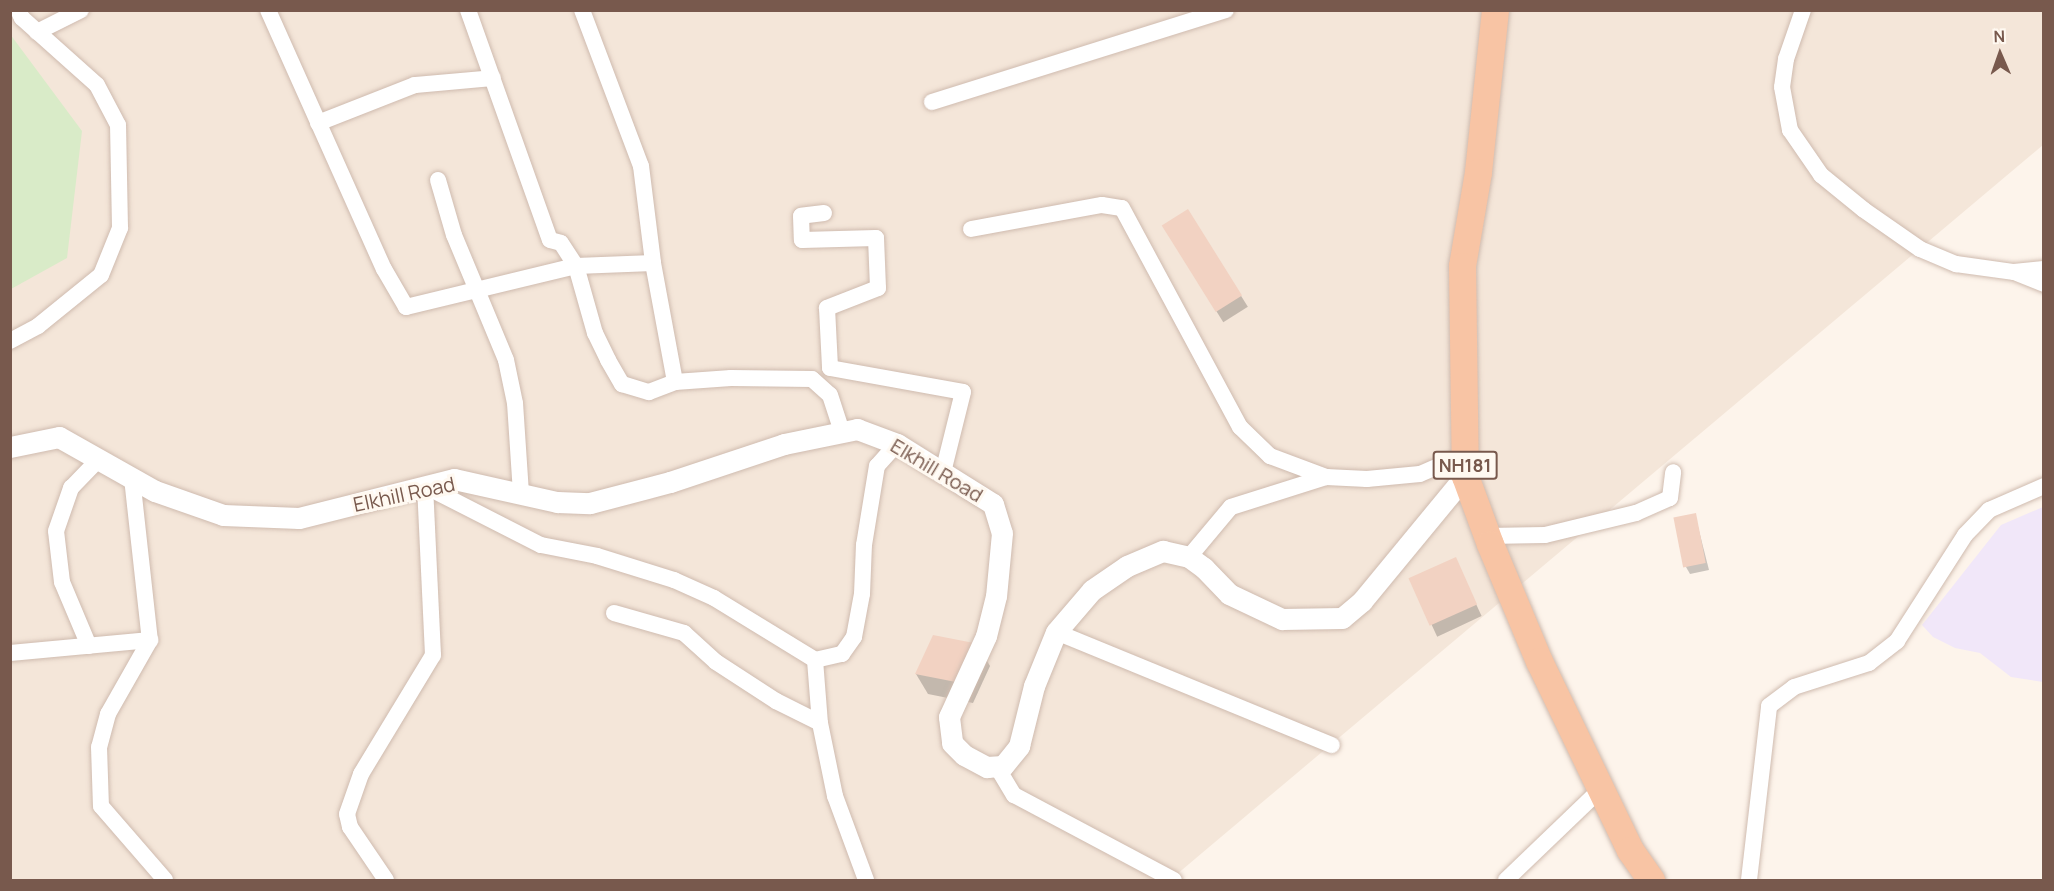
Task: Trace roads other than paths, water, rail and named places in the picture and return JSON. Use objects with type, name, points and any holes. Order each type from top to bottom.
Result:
[{"type":"highway","name":"NH181","points":[[1495,10],[1478,172],[1462,266],[1465,466],[1487,536],[1539,661],[1630,850],[1651,880]]},
{"type":"street","points":[[10,341],[38,326],[101,275],[120,228],[118,125],[97,85],[37,32],[18,10]]},
{"type":"street","points":[[37,32],[81,10]]},
{"type":"street","points":[[268,10],[384,269],[405,307],[576,266],[653,263]]},
{"type":"street","points":[[468,10],[550,240],[561,243],[576,266],[595,333],[622,384],[649,392],[675,382],[731,378],[812,379],[830,395],[842,432]]},
{"type":"street","points":[[582,10],[641,166],[653,263],[675,382]]},
{"type":"street","points":[[932,102],[1226,10]]},
{"type":"street","points":[[1803,10],[1786,59],[1782,87],[1790,130],[1821,175],[1864,210],[1920,249],[1956,264],[2014,272],[2043,269]]},
{"type":"street","points":[[318,123],[415,85],[493,78]]},
{"type":"street","points":[[438,180],[454,235],[506,360],[515,403],[521,493]]},
{"type":"street","points":[[971,229],[1102,205],[1122,208],[1240,427],[1270,456],[1326,477],[1367,479],[1420,474],[1465,466]]},
{"type":"street","points":[[824,213],[801,216],[802,240],[876,238],[878,288],[826,308],[830,368],[963,392],[943,472]]},
{"type":"street","points":[[2014,272],[2043,284]]},
{"type":"street","name":"Elkhill Road","points":[[10,447],[59,437],[155,490],[223,515],[298,518],[454,479],[557,502],[590,503],[670,482],[784,444],[857,429],[897,444],[993,504],[1002,533],[996,596],[986,636],[949,717],[952,743],[964,755],[987,767],[996,766]]},
{"type":"street","points":[[386,880],[350,827],[347,814],[361,774],[434,655],[434,628],[427,571],[424,486],[541,545],[597,556],[674,580],[714,598],[815,660],[842,654],[854,637],[862,594],[864,545],[877,466],[897,444]]},
{"type":"street","points":[[89,646],[62,582],[56,531],[71,488],[98,460]]},
{"type":"street","points":[[996,766],[1003,766],[1019,746],[1034,686],[1056,632],[1092,590],[1127,566],[1163,551],[1189,557],[1204,568],[1228,594],[1282,619],[1341,618],[1362,600],[1465,466]]},
{"type":"street","points":[[1487,536],[1545,535],[1636,513],[1670,498],[1673,472]]},
{"type":"street","points":[[1189,557],[1231,507],[1326,477]]},
{"type":"street","points":[[132,478],[150,640],[108,714],[99,747],[101,806],[165,880]]},
{"type":"street","points":[[1749,880],[1769,706],[1794,687],[1869,663],[1897,641],[1965,535],[1989,510],[2043,486]]},
{"type":"street","points":[[614,613],[684,633],[716,662],[776,701],[820,723]]},
{"type":"street","points":[[1056,632],[1332,745]]},
{"type":"street","points":[[10,653],[150,640]]},
{"type":"street","points":[[815,660],[820,723],[835,796],[866,880]]},
{"type":"street","points":[[996,766],[1014,795],[1174,880]]},
{"type":"street","points":[[1506,880],[1601,789]]}]
